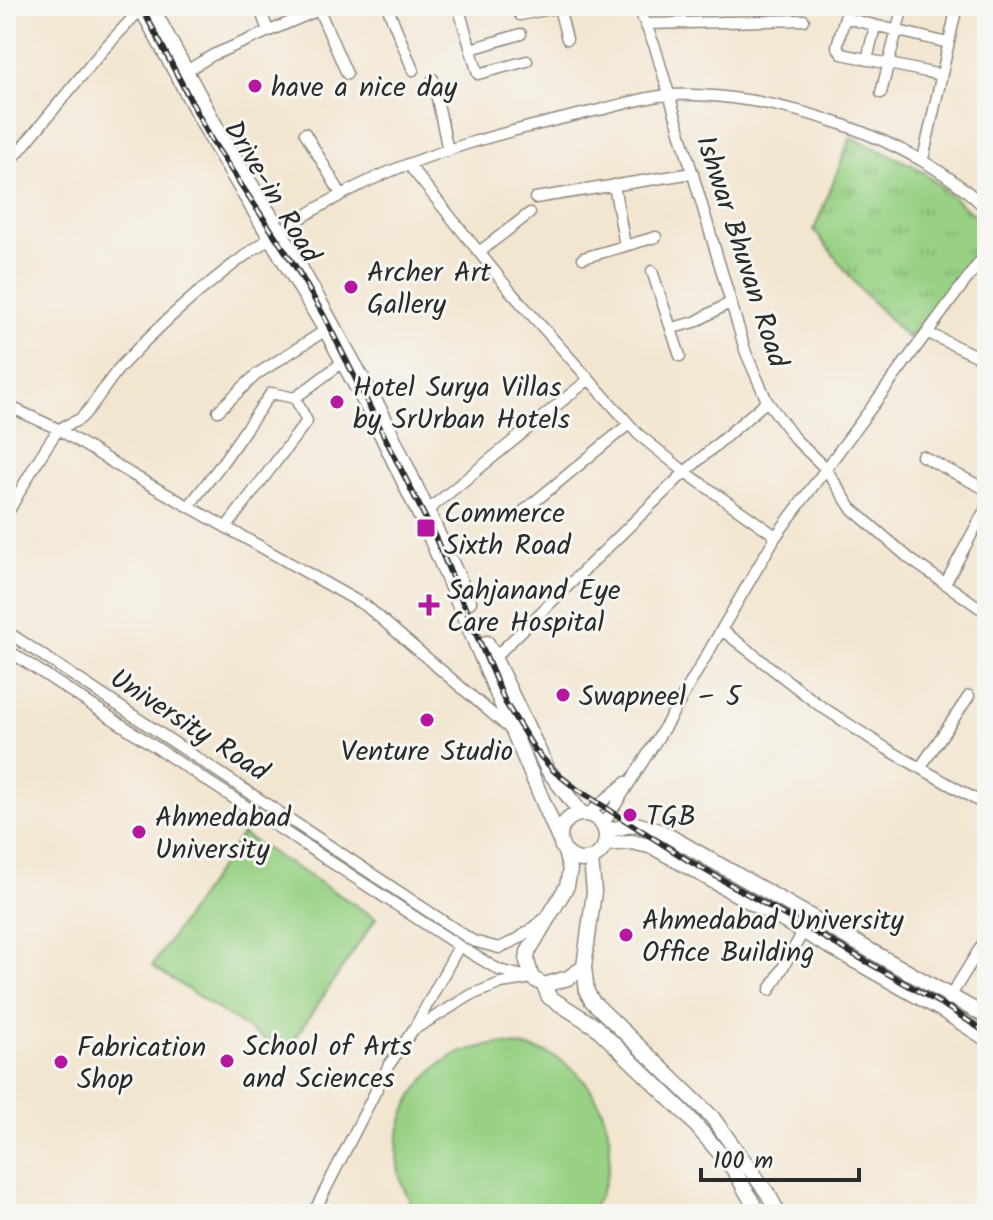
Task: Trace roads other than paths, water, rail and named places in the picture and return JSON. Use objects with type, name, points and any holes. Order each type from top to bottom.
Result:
[{"type":"main road","name":"Drive-in Road","points":[[144,7],[186,71],[374,419],[430,536],[562,845]]},
{"type":"main road","name":"Drive-in Road","points":[[144,7],[214,143],[276,236],[375,400],[548,770],[585,814]]},
{"type":"main road","points":[[759,1214],[734,1170],[687,1115],[596,1027],[549,997],[527,961],[528,952],[563,894],[569,877],[570,870],[562,845],[563,824],[574,815],[585,814],[604,833],[653,847],[942,1010],[987,1039]]},
{"type":"main road","points":[[604,833],[636,824],[662,832],[987,1017]]},
{"type":"main road","points":[[562,845],[577,859],[591,859],[599,853],[604,833]]},
{"type":"main road","points":[[591,859],[594,892],[584,980],[592,1001],[712,1117],[779,1214]]},
{"type":"main road","points":[[538,982],[568,978],[584,967]]},
{"type":"street","points":[[259,6],[268,31]]},
{"type":"street","points":[[387,6],[413,70]]},
{"type":"street","points":[[458,6],[478,74],[527,61]]},
{"type":"street","name":"Ishwar Bhuvan Road","points":[[638,6],[647,24],[746,353],[767,401],[795,439],[826,469],[851,508],[910,559],[987,613]]},
{"type":"street","points":[[848,6],[837,46],[842,54],[941,75]]},
{"type":"street","points":[[881,93],[903,6]]},
{"type":"street","points":[[6,167],[102,51],[144,7]]},
{"type":"street","points":[[520,15],[562,7],[567,39]]},
{"type":"street","points":[[923,159],[954,7]]},
{"type":"street","points":[[186,71],[213,55],[323,8],[347,74]]},
{"type":"street","points":[[845,18],[948,43]]},
{"type":"street","points":[[647,24],[804,20]]},
{"type":"street","points":[[867,60],[875,26]]},
{"type":"street","points":[[471,49],[521,34]]},
{"type":"street","points":[[433,79],[448,151]]},
{"type":"street","points":[[6,516],[58,429],[81,418],[122,365],[205,287],[341,194],[408,164],[448,151],[541,124],[669,95],[733,99],[824,118],[867,134],[923,159],[970,192],[987,210]]},
{"type":"street","points":[[305,133],[341,194]]},
{"type":"street","points":[[408,164],[479,252],[629,424],[685,472],[776,536]]},
{"type":"street","points":[[535,198],[693,173]]},
{"type":"street","points":[[614,185],[625,246]]},
{"type":"street","points":[[479,252],[530,213]]},
{"type":"street","points":[[583,258],[656,237]]},
{"type":"street","points":[[604,833],[634,776],[776,536],[987,252]]},
{"type":"street","points":[[652,271],[680,356]]},
{"type":"street","points":[[672,328],[695,322],[731,302]]},
{"type":"street","points":[[218,411],[257,374],[326,330]]},
{"type":"street","points":[[928,333],[987,361]]},
{"type":"street","points":[[189,506],[271,393],[295,398],[343,362]]},
{"type":"street","points":[[428,510],[588,380]]},
{"type":"street","points":[[227,526],[307,421],[295,398]]},
{"type":"street","points":[[494,658],[685,472],[767,401]]},
{"type":"street","points":[[6,405],[58,429],[366,606],[515,734]]},
{"type":"street","points":[[521,513],[629,424]]},
{"type":"street","points":[[922,456],[987,490]]},
{"type":"street","points":[[945,584],[987,506]]},
{"type":"street","points":[[722,630],[819,705],[987,806]]},
{"type":"street","name":"University Road","points":[[6,631],[473,941],[499,948],[518,939],[550,915]]},
{"type":"street","name":"University Road","points":[[6,649],[459,946],[499,970],[538,982]]},
{"type":"street","points":[[920,768],[969,696]]},
{"type":"street","points":[[585,814],[634,776]]},
{"type":"street","points":[[770,990],[803,932]]},
{"type":"street","points":[[942,1010],[987,937]]},
{"type":"street","points":[[313,1214],[389,1065],[413,1030],[459,946]]},
{"type":"street","points":[[413,1030],[451,1005],[488,987],[538,982]]},
{"type":"railway","points":[[141,6],[212,141],[297,269],[324,316],[436,539],[505,702],[535,750],[555,772],[578,790],[689,861],[987,1033]]},
{"type":"place","name":"have a nice day","points":[[255,86]]},
{"type":"place","name":"Archer Art Gallery","points":[[351,287]]},
{"type":"place","name":"Hotel Surya Villas by SrUrban Hotels","points":[[337,402]]},
{"type":"place","name":"Commerce Sixth Road","points":[[426,528]]},
{"type":"place","name":"Sahjanand Eye Care Hospital","points":[[429,605]]},
{"type":"place","name":"Swapneel – 5","points":[[563,695]]},
{"type":"place","name":"Venture Studio","points":[[427,720]]},
{"type":"place","name":"TGB","points":[[630,815]]},
{"type":"place","name":"Ahmedabad University","points":[[139,832]]},
{"type":"place","name":"Ahmedabad University Office Building","points":[[626,935]]},
{"type":"place","name":"School of Arts and Sciences","points":[[227,1061]]},
{"type":"place","name":"Fabrication Shop","points":[[61,1062]]}]
